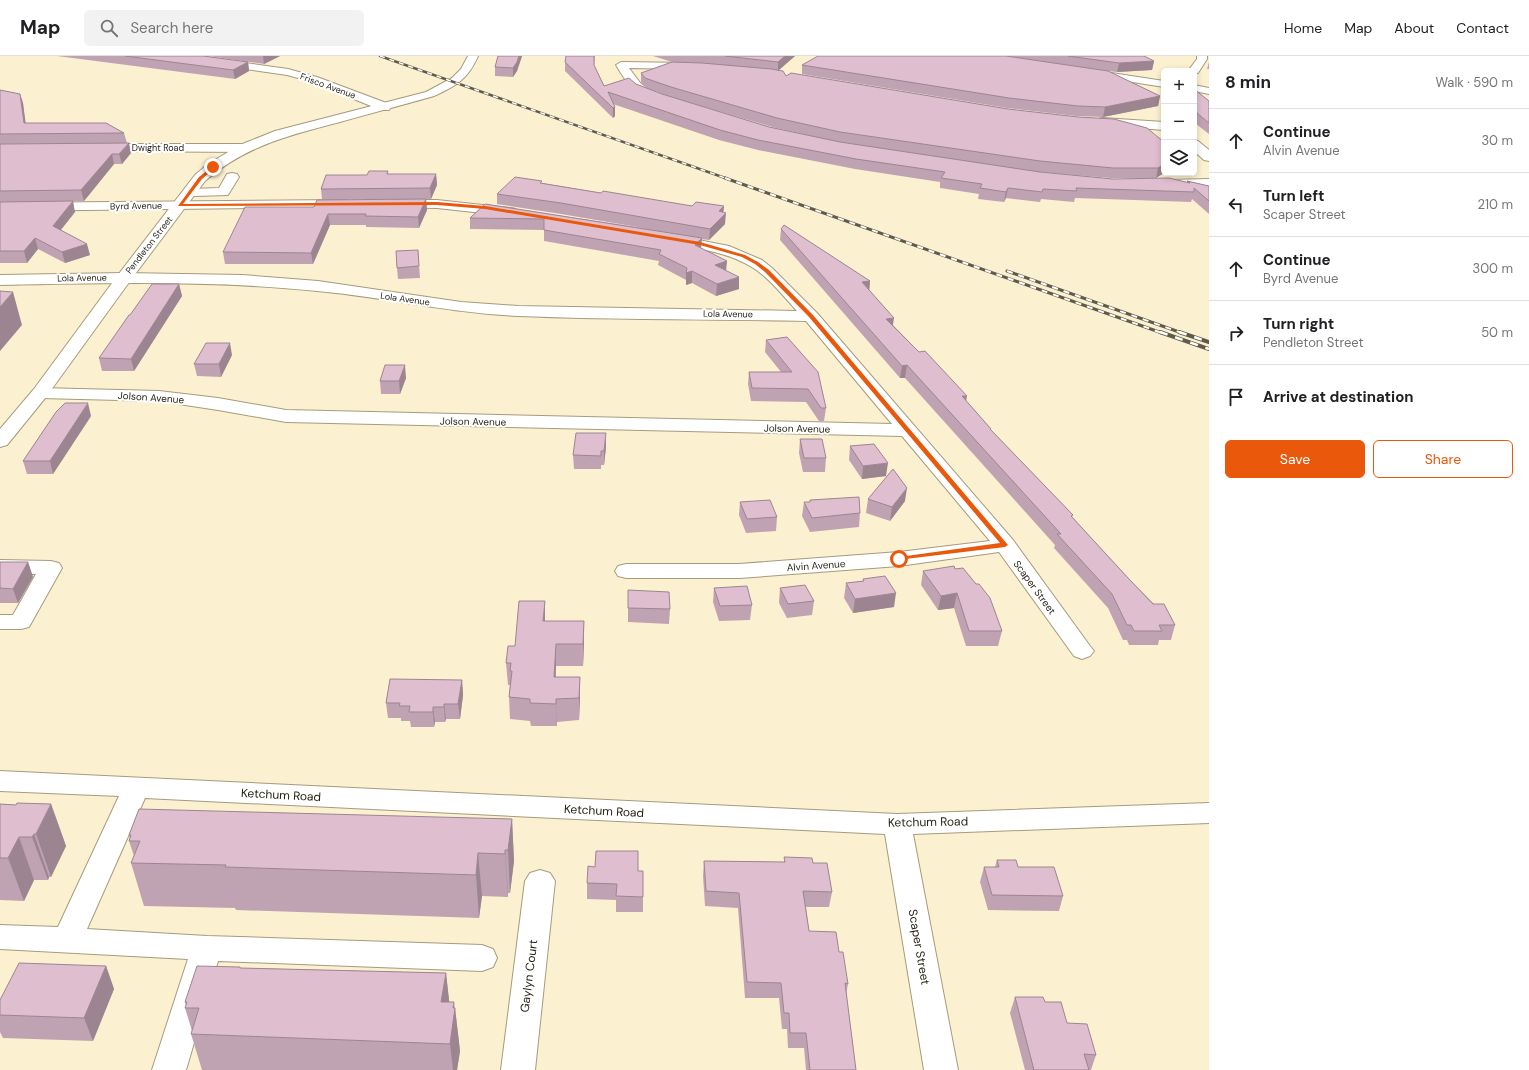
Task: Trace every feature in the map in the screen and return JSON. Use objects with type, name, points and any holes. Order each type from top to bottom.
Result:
[{"type":"street","name":"Frisco Avenue","points":[[174,56],[288,72],[313,79],[385,107]]},
{"type":"street","name":"Pendleton Street","points":[[0,441],[40,392],[200,178],[213,167],[245,148],[279,134],[430,94],[448,86],[467,70],[473,56]]},
{"type":"street","points":[[1196,68],[1202,59],[1202,56]]},
{"type":"street","points":[[666,100],[640,90],[630,80],[622,60],[702,67]]},
{"type":"street","points":[[1078,71],[1161,84]]},
{"type":"street","points":[[1197,89],[1209,91]]},
{"type":"street","points":[[1092,122],[1161,126]]},
{"type":"street","points":[[1197,147],[1209,157]]},
{"type":"street","name":"Dwight Road","points":[[87,148],[245,148]]},
{"type":"street","points":[[190,192],[223,192],[232,177]]},
{"type":"street","points":[[1152,184],[1209,183]]},
{"type":"street","name":"Byrd Avenue","points":[[0,207],[359,204]]},
{"type":"street","points":[[382,204],[437,204],[485,208],[523,214]]},
{"type":"street","name":"Scaper Street","points":[[661,237],[724,249],[744,256],[757,263],[767,271],[811,316],[1005,545],[1082,651]]},
{"type":"street","name":"Lola Avenue","points":[[0,280],[124,278],[242,280],[318,286],[461,307],[518,311],[811,316]]},
{"type":"street","name":"Jolson Avenue","points":[[40,392],[159,396],[218,404],[286,416],[908,430]]},
{"type":"street","name":"Alvin Avenue","points":[[626,571],[739,571],[899,559],[1005,545]]},
{"type":"street","points":[[0,567],[51,568],[21,622],[0,622]]},
{"type":"street","name":"Ketchum Road","points":[[0,781],[897,824],[1209,813]]},
{"type":"street","points":[[67,940],[136,788]]},
{"type":"street","name":"Scaper Street","points":[[897,824],[941,1070]]},
{"type":"street","name":"Gaylyn Court","points":[[518,1070],[540,881]]},
{"type":"street","points":[[0,937],[208,948],[482,958]]},
{"type":"street","points":[[169,1070],[208,948]]},
{"type":"building","points":[[125,56],[203,56],[248,62],[233,70]]},
{"type":"building","points":[[498,56],[519,56],[513,68],[495,67]]},
{"type":"building","points":[[566,56],[594,56],[594,65],[604,86],[629,78],[636,84],[662,94],[769,127],[840,142],[1040,172],[1113,179],[1169,178],[1190,183],[1187,181],[1209,186],[1209,201],[1194,188],[1194,192],[1076,188],[1077,191],[1043,189],[1042,192],[1008,188],[1006,192],[980,188],[982,184],[941,178],[945,172],[856,159],[758,140],[720,130],[608,92],[615,107],[613,108],[565,62]]},
{"type":"building","points":[[725,56],[785,56],[778,62]]},
{"type":"building","points":[[818,56],[1006,56],[1108,71],[1160,96],[1105,107],[1078,106],[1009,98],[802,65]]},
{"type":"building","points":[[1068,56],[1144,56],[1154,61],[1119,63]]},
{"type":"building","points":[[672,62],[771,69],[783,71],[786,76],[791,73],[1008,109],[1078,117],[1114,119],[1147,128],[1161,140],[1161,166],[1158,168],[1113,168],[1040,161],[840,132],[777,118],[671,87],[645,78],[641,73]]},
{"type":"building","points":[[0,90],[20,94],[24,123],[106,123],[124,133],[0,134]]},
{"type":"building","points":[[1197,91],[1209,101],[1209,123],[1198,114]]},
{"type":"building","points":[[129,143],[119,154],[112,154],[81,190],[0,191],[0,144]]},
{"type":"building","points":[[369,171],[388,171],[387,174],[436,174],[430,188],[321,189],[326,175],[367,175]]},
{"type":"building","points":[[515,177],[542,181],[540,183],[601,193],[603,191],[692,206],[696,202],[724,206],[719,211],[726,213],[710,229],[561,203],[497,194]]},
{"type":"building","points":[[426,199],[418,217],[365,216],[366,214],[328,214],[311,253],[223,252],[245,207],[314,207],[317,200]]},
{"type":"building","points":[[73,201],[53,226],[87,244],[62,252],[35,238],[24,251],[0,251],[0,202]]},
{"type":"building","points":[[485,204],[702,238],[695,245],[727,261],[715,265],[739,277],[717,284],[692,271],[686,273],[687,268],[659,254],[661,250],[544,230],[544,219],[470,218]]},
{"type":"building","points":[[784,225],[870,281],[862,282],[894,318],[886,319],[919,352],[925,351],[967,396],[962,396],[990,429],[1073,515],[1071,516],[1153,604],[1164,604],[1175,625],[1159,625],[1162,631],[1134,631],[1131,625],[1127,625],[1112,594],[1057,534],[1061,534],[907,365],[902,366],[781,229]]},
{"type":"building","points":[[418,250],[419,266],[397,268],[396,251]]},
{"type":"building","points":[[152,284],[179,284],[131,359],[99,358],[129,315]]},
{"type":"building","points":[[0,291],[13,292],[0,307]]},
{"type":"building","points":[[787,337],[818,372],[826,408],[821,408],[808,389],[752,388],[749,372],[792,372],[766,340]]},
{"type":"building","points":[[206,343],[230,343],[219,364],[194,364]]},
{"type":"building","points":[[385,365],[405,365],[399,381],[380,381]]},
{"type":"building","points":[[65,403],[88,403],[50,461],[23,461],[56,412]]},
{"type":"building","points":[[576,433],[606,433],[604,451],[601,451],[601,456],[573,455]]},
{"type":"building","points":[[800,439],[822,439],[826,458],[804,458]]},
{"type":"building","points":[[874,444],[888,463],[863,466],[850,446]]},
{"type":"building","points":[[893,469],[907,488],[892,507],[868,499]]},
{"type":"building","points":[[859,497],[860,513],[812,518],[804,502],[810,502],[810,500]]},
{"type":"building","points":[[770,500],[777,517],[747,519],[740,502]]},
{"type":"building","points":[[0,562],[28,562],[13,589],[0,588]]},
{"type":"building","points":[[954,566],[955,569],[963,568],[990,598],[1002,631],[969,631],[957,593],[941,596],[923,571]]},
{"type":"building","points":[[885,576],[896,593],[855,599],[846,583],[864,581],[863,579]]},
{"type":"building","points":[[805,585],[814,601],[788,604],[780,588]]},
{"type":"building","points":[[747,586],[752,605],[720,606],[714,588]]},
{"type":"building","points":[[628,590],[669,592],[670,609],[628,608]]},
{"type":"building","points":[[519,601],[545,601],[543,621],[584,621],[583,644],[556,644],[554,677],[580,677],[579,698],[556,699],[556,704],[530,703],[530,699],[509,697],[512,671],[510,671],[511,663],[506,663],[508,646],[515,646]]},
{"type":"building","points":[[390,679],[462,680],[458,704],[444,704],[444,707],[433,707],[433,712],[409,712],[410,706],[399,706],[400,703],[386,703]]},
{"type":"building","points":[[17,803],[51,804],[36,834],[32,837],[19,837],[8,858],[0,858],[0,804],[16,805]]},
{"type":"building","points":[[139,809],[512,819],[508,850],[505,850],[505,854],[478,853],[476,875],[225,867],[226,865],[131,863],[140,841],[129,841],[131,835],[129,835]]},
{"type":"building","points":[[596,851],[638,851],[638,871],[643,871],[643,897],[616,896],[617,884],[587,883],[588,866],[595,867]]},
{"type":"building","points":[[784,857],[812,858],[813,863],[827,863],[832,892],[803,891],[809,931],[836,932],[839,952],[843,952],[848,984],[845,983],[856,1070],[810,1070],[806,1033],[790,1033],[789,1013],[784,1013],[781,983],[747,982],[739,893],[706,891],[704,861],[785,862]]},
{"type":"building","points":[[997,860],[1016,860],[1018,867],[1054,867],[1063,896],[992,895],[984,867],[999,867]]},
{"type":"building","points":[[19,963],[106,966],[84,1018],[0,1015],[0,1000]]},
{"type":"building","points":[[197,966],[446,973],[441,1002],[454,1002],[453,1008],[455,1008],[450,1044],[191,1034],[199,1008],[185,1008],[187,1002],[185,1002]]},
{"type":"building","points":[[1015,997],[1043,997],[1045,1002],[1061,1002],[1067,1023],[1087,1024],[1096,1055],[1084,1054],[1089,1070],[1034,1070]]},
{"type":"railway","points":[[380,56],[728,179]]},
{"type":"railway","points":[[725,178],[1162,333]]},
{"type":"railway","points":[[1007,271],[1182,333]]},
{"type":"railway","points":[[1160,332],[1209,349]]},
{"type":"railway","points":[[1182,333],[1209,342]]},
{"type":"route","points":[[213,167],[200,178],[180,205],[437,204],[485,208],[561,219],[700,244],[724,249],[744,256],[757,263],[767,271],[811,316],[1005,545],[899,559]]}]
